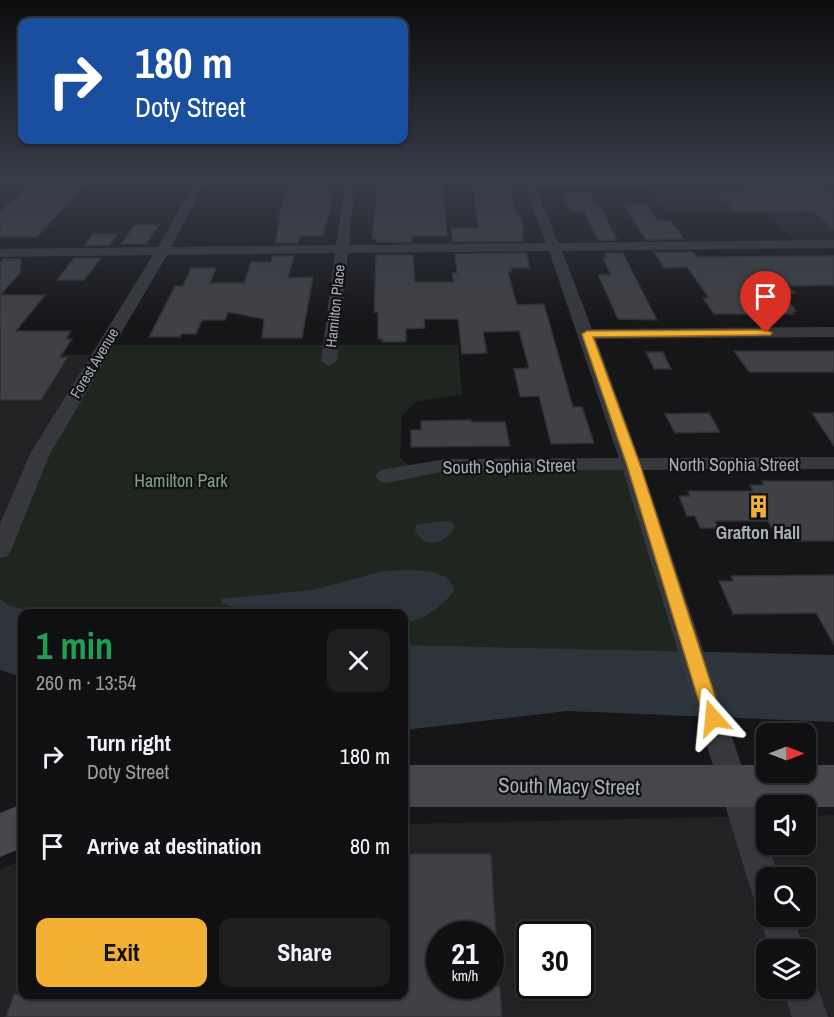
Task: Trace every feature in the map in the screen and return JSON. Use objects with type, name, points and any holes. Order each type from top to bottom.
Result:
[{"type":"main road","name":"South Macy Street","points":[[408,786],[734,788],[834,786]]},
{"type":"main road","points":[[0,835],[18,828]]},
{"type":"street","name":"Forest Avenue","points":[[0,550],[40,454],[174,229]]},
{"type":"street","name":"Hamilton Place","points":[[329,361],[344,229]]},
{"type":"street","points":[[548,229],[633,465],[760,867]]},
{"type":"street","points":[[0,253],[556,249],[834,244]]},
{"type":"street","points":[[587,334],[834,332]]},
{"type":"street","name":"North Sophia Street","points":[[633,465],[834,464]]},
{"type":"street","name":"South Sophia Street","points":[[386,476],[446,465],[633,465]]},
{"type":"street","points":[[804,999],[810,1017]]},
{"type":"shaded area","points":[[784,229],[834,229],[834,244],[799,244]]},
{"type":"shaded area","points":[[0,354],[98,355],[0,550]]},
{"type":"shaded area","points":[[442,521],[452,522],[455,527],[447,537],[435,543],[427,542],[415,533],[416,525]]},
{"type":"shaded area","points":[[414,570],[444,576],[454,590],[432,612],[408,621],[408,609],[247,609],[221,603],[221,599],[313,590],[384,571]]},
{"type":"shaded area","points":[[0,599],[11,606],[23,609],[18,609],[18,676],[0,670]]},
{"type":"shaded area","points":[[408,645],[834,655],[834,722],[567,711],[408,730]]},
{"type":"shaded area","points":[[834,815],[834,1017],[0,1017],[0,870],[18,863],[18,999],[408,999],[408,824],[756,816],[756,855],[816,855],[816,816]]},
{"type":"green space","name":"Hamilton Park","points":[[104,345],[458,345],[462,395],[417,401],[402,416],[400,458],[416,471],[633,465],[692,652],[408,645],[408,609],[23,609],[11,606],[0,599],[0,550]]},
{"type":"building","points":[[0,229],[44,229],[37,237],[0,237]]},
{"type":"building","points":[[132,229],[156,229],[146,244],[121,244]]},
{"type":"building","points":[[278,229],[325,229],[323,236],[300,236],[298,243],[275,243]]},
{"type":"building","points":[[373,229],[446,229],[447,236],[412,236],[412,242],[377,242],[377,239],[372,239]]},
{"type":"building","points":[[451,229],[523,229],[523,241],[453,242]]},
{"type":"building","points":[[593,229],[612,229],[617,240],[598,240]]},
{"type":"building","points":[[639,229],[677,229],[684,239],[646,240]]},
{"type":"building","points":[[93,234],[118,234],[110,245],[84,246]]},
{"type":"building","points":[[654,252],[693,252],[697,257],[834,256],[834,285],[788,286],[795,293],[782,293],[796,311],[792,311],[794,314],[714,314],[703,298],[709,298],[687,267],[664,268]]},
{"type":"building","points":[[526,253],[530,268],[510,268],[512,272],[508,272],[517,305],[544,304],[573,407],[582,407],[594,443],[551,444],[539,396],[520,397],[514,369],[529,368],[519,331],[483,332],[487,353],[462,354],[458,319],[424,319],[425,328],[406,329],[406,342],[382,342],[382,339],[378,339],[378,312],[374,312],[376,255],[413,255],[415,282],[454,282],[452,273],[457,273],[455,254]]},
{"type":"building","points":[[605,253],[623,253],[657,320],[618,319],[598,275],[611,275],[603,258],[607,258]]},
{"type":"building","points":[[272,256],[294,256],[288,278],[313,277],[302,338],[262,338],[264,319],[228,312],[225,320],[202,320],[196,334],[182,334],[180,337],[149,337],[175,286],[183,286],[191,268],[216,268],[210,283],[244,283],[251,262],[271,262]]},
{"type":"building","points":[[74,258],[101,258],[84,280],[57,280]]},
{"type":"building","points":[[3,259],[21,259],[20,273],[0,295],[0,263]]},
{"type":"building","points":[[0,295],[45,295],[16,331],[71,331],[66,339],[72,339],[60,357],[68,357],[41,400],[0,400]]},
{"type":"building","points":[[734,351],[834,351],[834,372],[749,372]]},
{"type":"building","points":[[646,352],[663,352],[671,369],[654,369]]},
{"type":"building","points":[[709,413],[720,432],[675,433],[665,414]]},
{"type":"building","points":[[812,413],[834,413],[834,446]]},
{"type":"building","points":[[471,420],[471,422],[505,422],[510,446],[411,447],[411,430],[421,430],[421,421]]},
{"type":"building","name":"Grafton Hall","points":[[762,481],[834,481],[834,541],[793,541],[789,533],[774,533],[768,521],[715,521],[718,528],[700,528],[695,516],[687,516],[679,496],[690,496],[688,491],[753,491],[750,485],[764,485]]},
{"type":"building","points":[[834,575],[834,645],[816,613],[733,614],[719,581],[733,581],[731,576]]},
{"type":"building","points":[[408,854],[491,854],[495,921],[426,921],[426,999],[501,999],[502,1017],[6,1017],[14,994],[18,994],[18,999],[408,999]]},
{"type":"place","name":"Grafton Hall","points":[[758,506]]},
{"type":"route","points":[[713,718],[633,465],[587,334],[766,333]]}]
